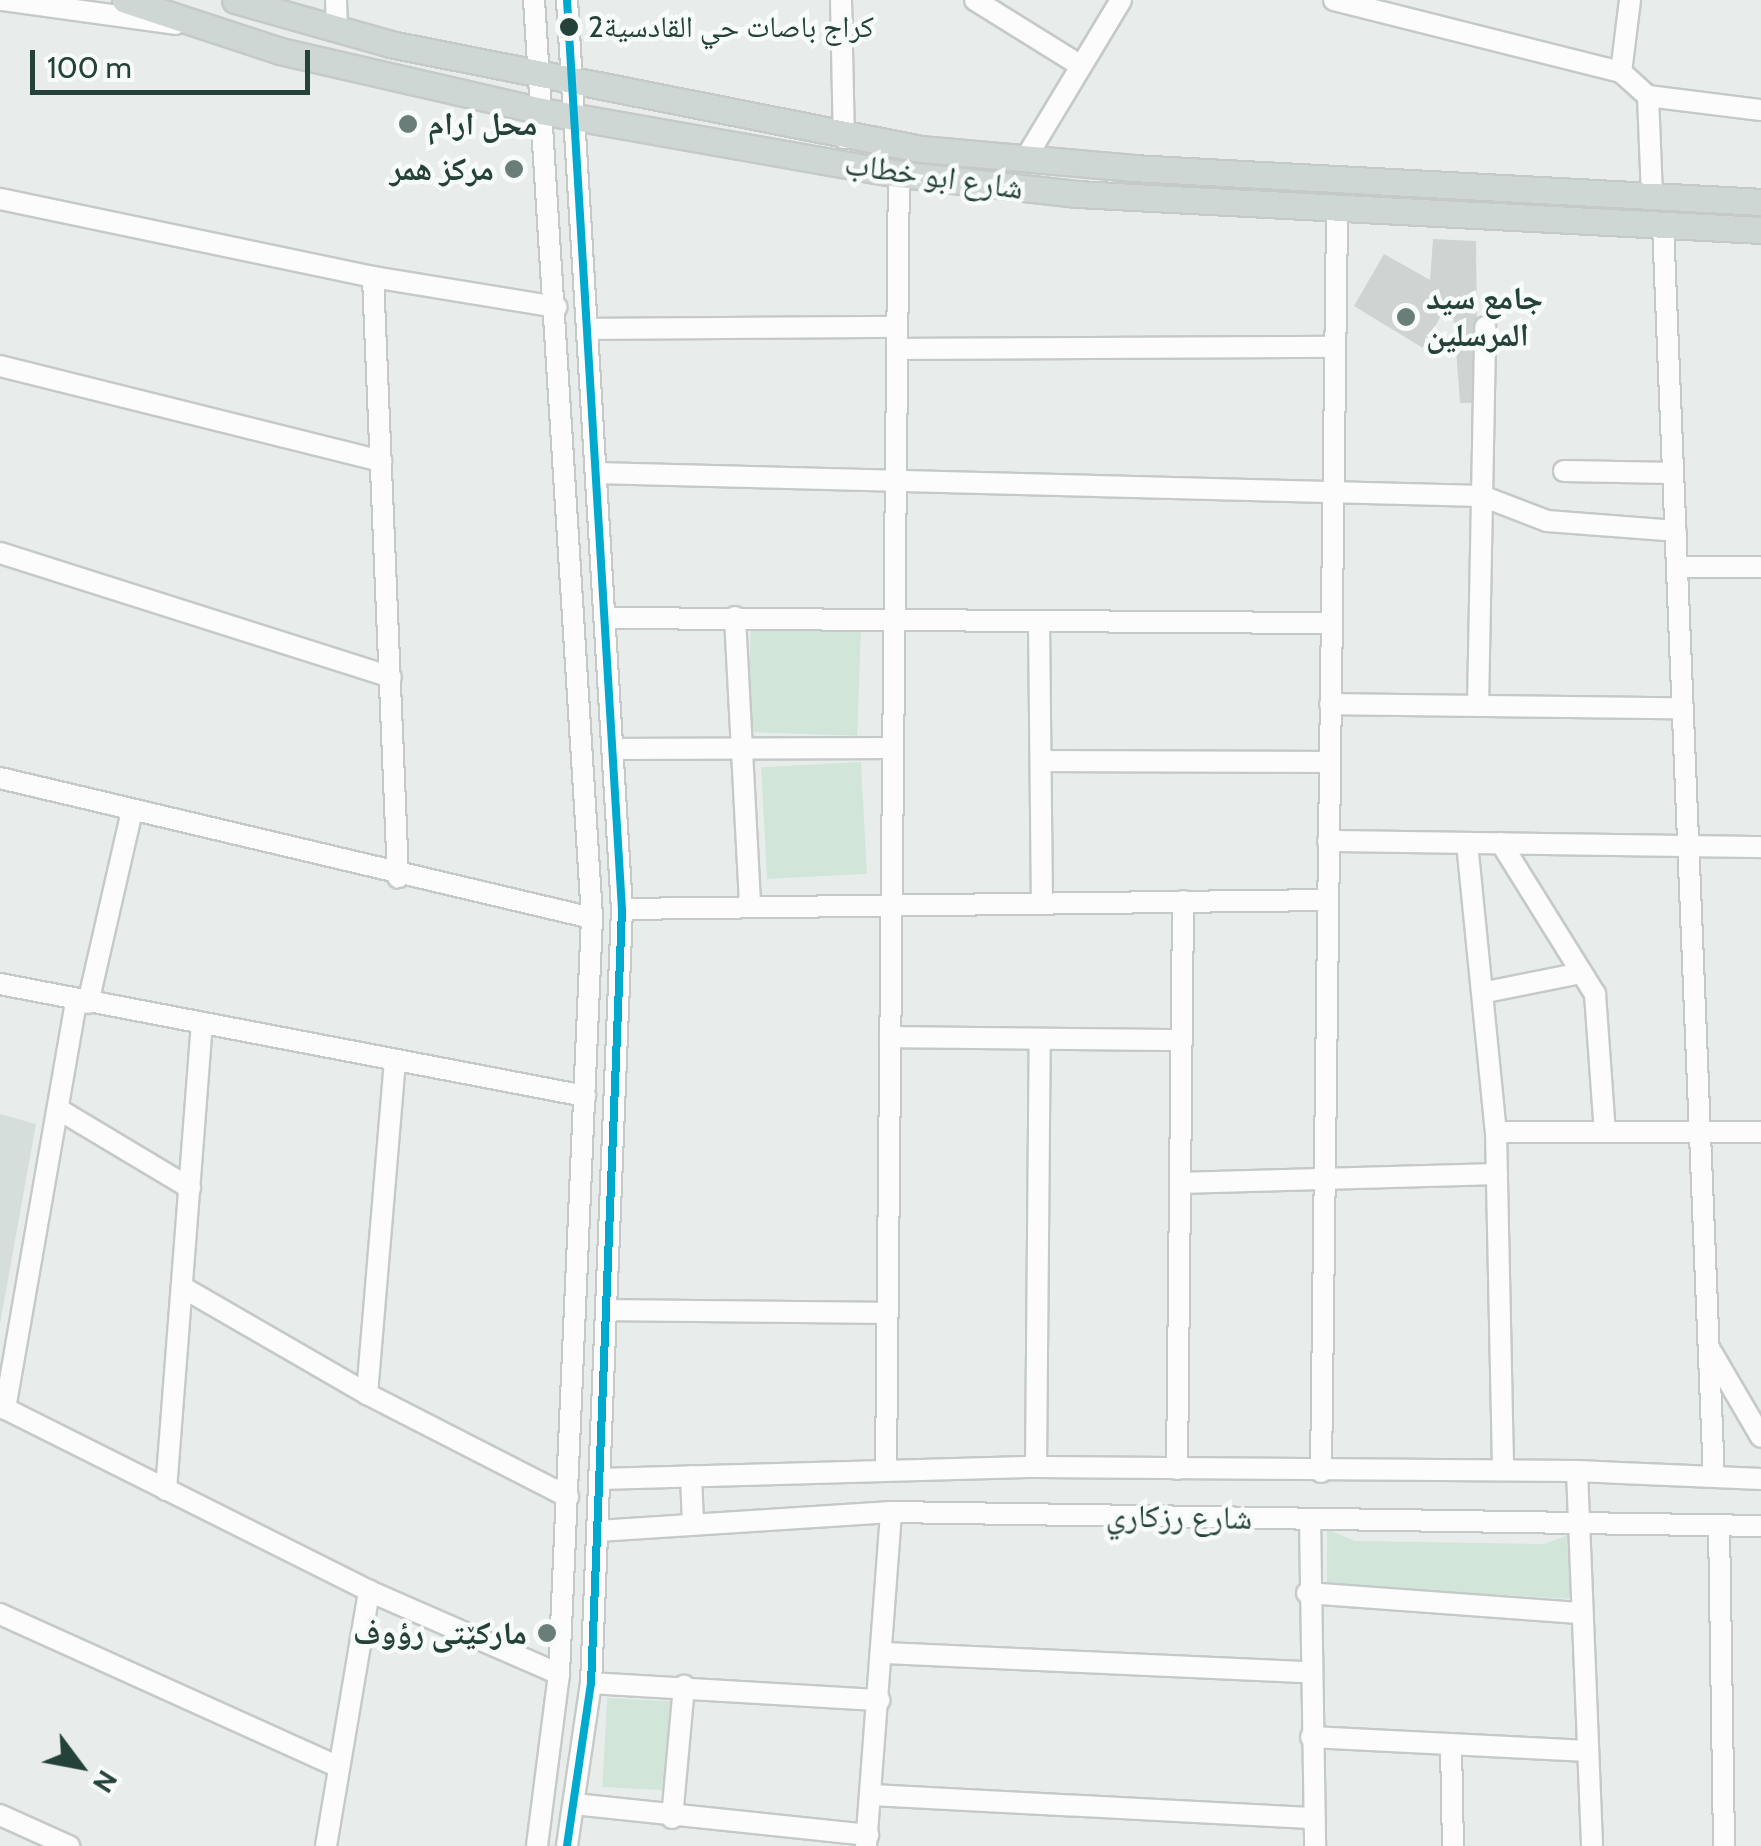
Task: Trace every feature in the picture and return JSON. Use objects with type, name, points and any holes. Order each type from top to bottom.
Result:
[{"type":"main road","name":"شارع ابو خطاب","points":[[125,0],[197,26],[542,111],[899,174],[1026,190],[1761,230]]},
{"type":"main road","name":"شارع ابو خطاب","points":[[235,0],[337,30],[844,138],[1024,161],[1761,202]]},
{"type":"street","points":[[3,0],[82,16],[197,26]]},
{"type":"street","points":[[336,0],[337,30]]},
{"type":"street","points":[[534,0],[557,307],[592,918],[559,1674],[537,1846]]},
{"type":"street","points":[[566,0],[622,909],[592,1683],[567,1846]]},
{"type":"street","points":[[841,0],[844,138]]},
{"type":"street","points":[[975,0],[1081,66]]},
{"type":"street","points":[[1024,161],[1121,0]]},
{"type":"street","points":[[1334,0],[1381,6],[1620,72],[1648,96],[1761,110]]},
{"type":"street","points":[[1620,72],[1630,0]]},
{"type":"street","points":[[1648,96],[1652,195]]},
{"type":"street","points":[[886,1470],[899,174]]},
{"type":"street","points":[[0,199],[373,277],[557,307]]},
{"type":"street","points":[[1321,1472],[1337,208]]},
{"type":"street","points":[[1663,225],[1714,1477]]},
{"type":"street","points":[[373,277],[398,876]]},
{"type":"street","points":[[587,329],[897,327]]},
{"type":"street","points":[[1478,706],[1485,328]]},
{"type":"street","points":[[897,349],[1334,347]]},
{"type":"street","points":[[0,366],[381,461]]},
{"type":"street","points":[[1564,470],[1673,473]]},
{"type":"street","points":[[596,473],[1332,488],[1482,496],[1547,521],[1676,531]]},
{"type":"street","points":[[0,555],[391,677]]},
{"type":"street","points":[[1678,567],[1761,567]]},
{"type":"street","points":[[606,618],[892,615],[1039,621],[1331,623]]},
{"type":"street","points":[[735,616],[750,905]]},
{"type":"street","points":[[1039,621],[1042,901]]},
{"type":"street","points":[[1330,704],[1682,708]]},
{"type":"street","points":[[613,749],[893,748]]},
{"type":"street","points":[[1040,761],[1329,762]]},
{"type":"street","points":[[0,778],[398,876],[592,918]]},
{"type":"street","points":[[132,811],[58,1108],[3,1408],[370,1591],[559,1674]]},
{"type":"street","points":[[1328,841],[1761,847]]},
{"type":"street","points":[[1467,843],[1486,992],[1496,1132],[1502,1470]]},
{"type":"street","points":[[1501,844],[1595,994],[1604,1132]]},
{"type":"street","points":[[1177,1469],[1182,900]]},
{"type":"street","points":[[622,909],[892,901],[1328,900]]},
{"type":"street","points":[[1486,992],[1581,973]]},
{"type":"street","points":[[4,990],[585,1096]]},
{"type":"street","points":[[589,1010],[619,1013]]},
{"type":"street","points":[[166,1490],[202,1024]]},
{"type":"street","points":[[890,1037],[1181,1040]]},
{"type":"street","points":[[1036,1467],[1040,1039]]},
{"type":"street","points":[[367,1394],[396,1060]]},
{"type":"street","points":[[58,1108],[190,1188]]},
{"type":"street","points":[[1496,1132],[1761,1132]]},
{"type":"street","points":[[1180,1183],[1498,1174]]},
{"type":"street","points":[[182,1286],[367,1394],[568,1497]]},
{"type":"street","points":[[606,1310],[887,1313]]},
{"type":"street","points":[[1706,1343],[1761,1437]]},
{"type":"street","name":"شارع رزكاري","points":[[600,1479],[1036,1467],[1321,1472],[1578,1470],[1761,1479]]},
{"type":"street","points":[[1578,1470],[1592,1846]]},
{"type":"street","points":[[690,1476],[693,1522]]},
{"type":"street","points":[[574,1804],[867,1841],[884,1653],[891,1512]]},
{"type":"street","name":"شارع رزكاري","points":[[598,1531],[891,1512],[1761,1526]]},
{"type":"street","points":[[1310,1519],[1307,1593],[1315,1846]]},
{"type":"street","points":[[1719,1526],[1724,1846]]},
{"type":"street","points":[[326,1846],[370,1591]]},
{"type":"street","points":[[1307,1593],[1582,1613]]},
{"type":"street","points":[[0,1614],[340,1768]]},
{"type":"street","points":[[884,1653],[1309,1672]]},
{"type":"street","points":[[592,1683],[880,1700]]},
{"type":"street","points":[[672,1818],[684,1686]]},
{"type":"street","points":[[1312,1737],[1588,1751]]},
{"type":"street","points":[[551,1743],[584,1747]]},
{"type":"street","points":[[1450,1744],[1453,1846]]},
{"type":"street","points":[[872,1796],[1314,1818]]},
{"type":"street","points":[[0,1815],[69,1846]]},
{"type":"shaded area","points":[[0,1114],[36,1124],[0,1324]]},
{"type":"green space","points":[[751,626],[861,630],[857,736],[747,732]]},
{"type":"green space","points":[[861,762],[867,874],[767,879],[761,767]]},
{"type":"green space","points":[[1327,1529],[1355,1541],[1544,1544],[1571,1534],[1572,1599],[1327,1585]]},
{"type":"green space","points":[[607,1698],[674,1702],[669,1790],[602,1787]]},
{"type":"building","name":"جامع سيد المرسلين","points":[[1433,239],[1476,241],[1478,403],[1460,403],[1452,296],[1423,348],[1354,306],[1384,254],[1430,280]]},
{"type":"transit line","points":[[567,0],[622,909],[591,1683],[567,1846]]},
{"type":"place","name":"كراج باصات حي القادسية2","points":[[569,27]]},
{"type":"place","name":"محل ارام","points":[[408,124]]},
{"type":"place","name":"مركز همر","points":[[514,169]]},
{"type":"place","name":"جامع سيد المرسلين","points":[[1406,317]]},
{"type":"place","name":"ماركێتى رؤوف","points":[[547,1633]]}]
